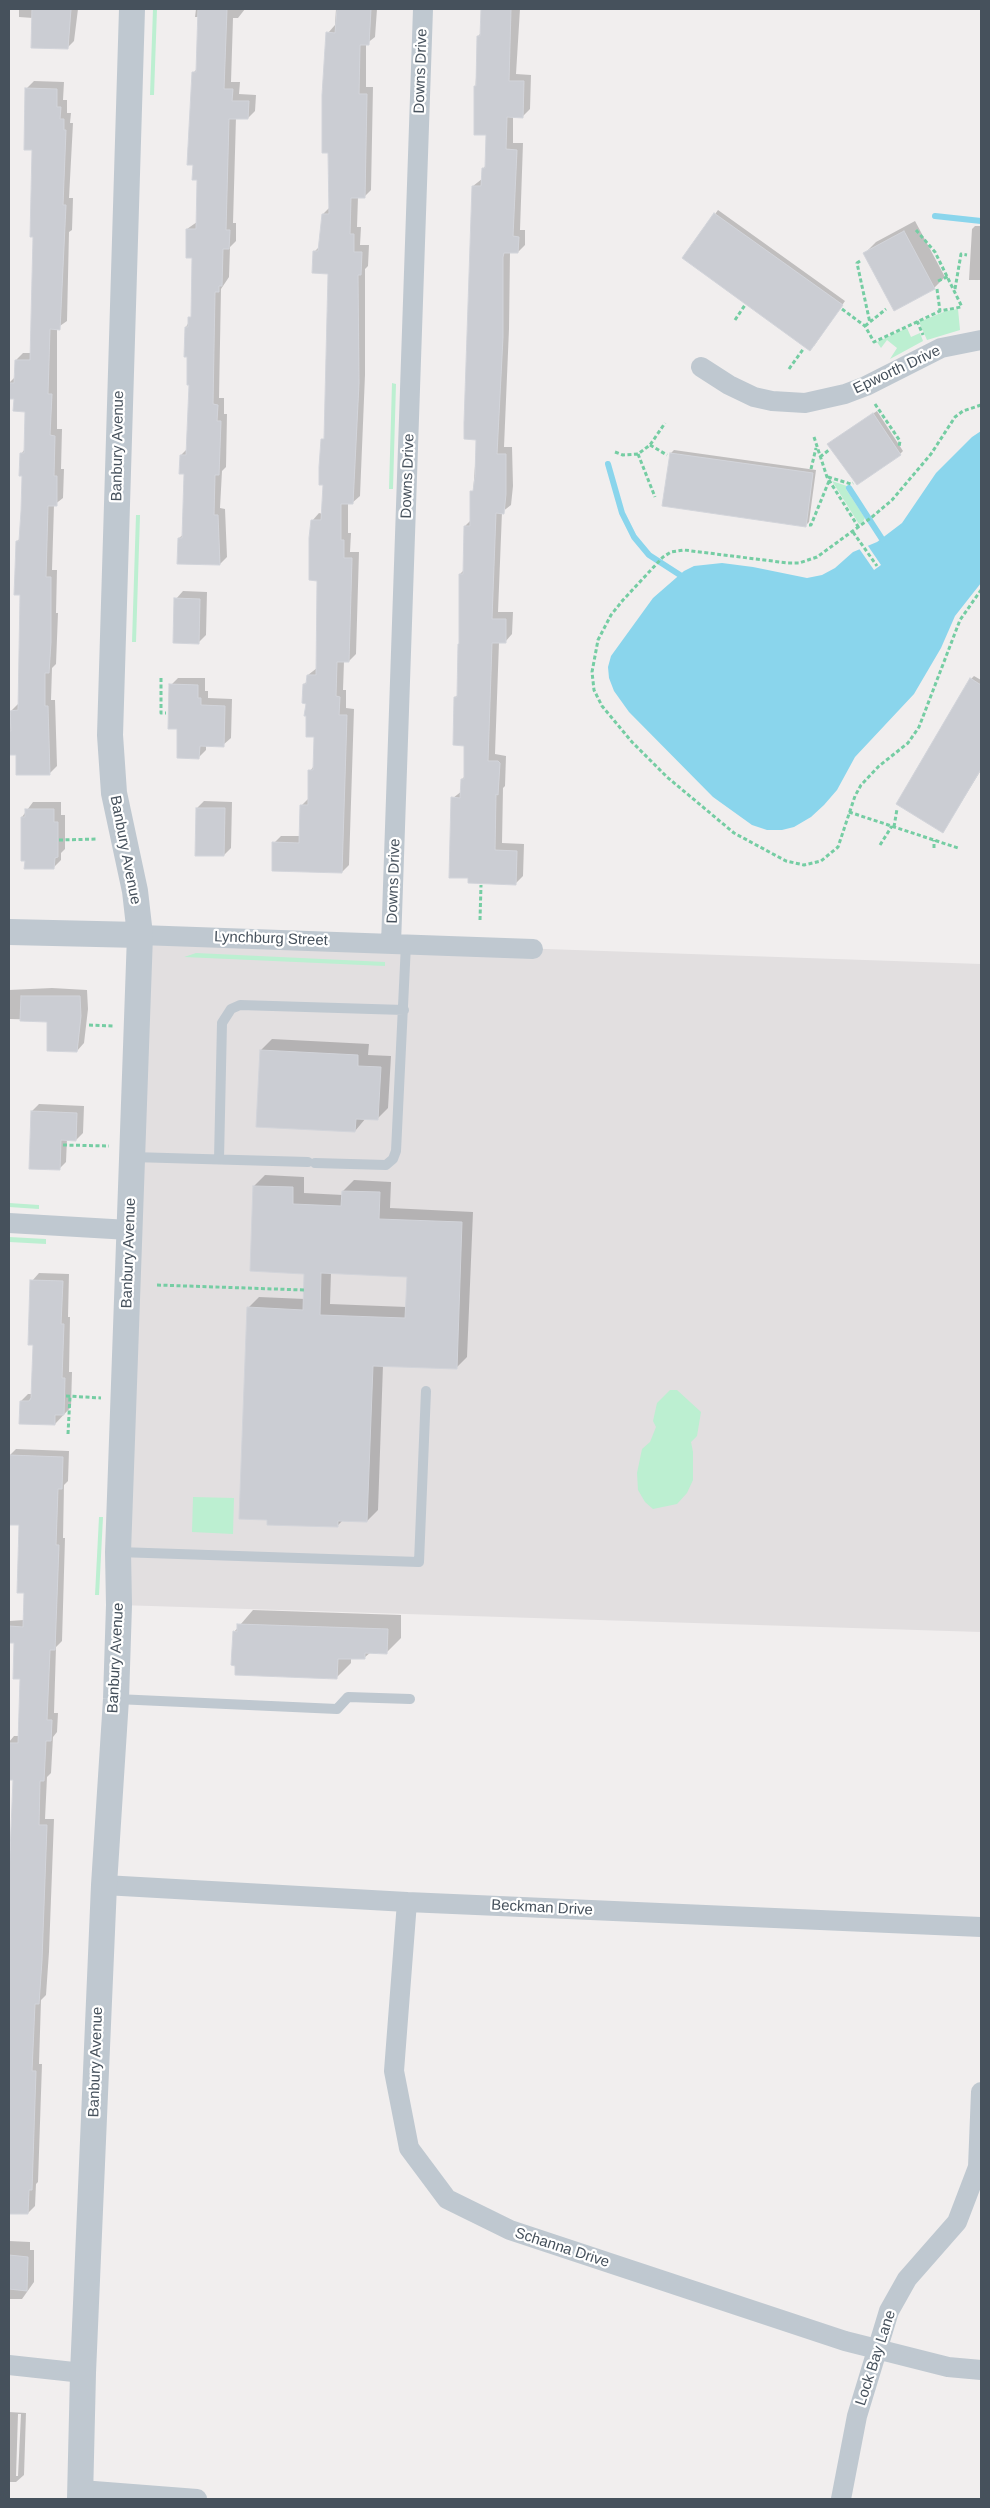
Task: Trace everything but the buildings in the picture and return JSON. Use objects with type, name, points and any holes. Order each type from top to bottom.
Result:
[{"type":"street","name":"Banbury Avenue","points":[[80,2494],[83,2373],[104,1885],[116,1699],[119,1605],[118,1552],[129,1230],[122,1152],[140,935],[135,891],[115,800],[110,735],[132,9]]},
{"type":"street","name":"Downs Drive","points":[[399,944],[423,9]]},
{"type":"street","name":"Epworth Drive","points":[[701,367],[729,385],[754,397],[772,401],[805,403],[845,394],[866,386],[941,348],[981,340]]},
{"type":"street","name":"Lynchburg Street","points":[[9,932],[533,949]]},
{"type":"street","points":[[9,1223],[129,1230]]},
{"type":"street","name":"Beckman Drive","points":[[104,1885],[407,1902],[981,1927]]},
{"type":"street","name":"Schanna Drive","points":[[407,1902],[394,2071],[409,2148],[447,2199],[510,2230],[845,2341],[948,2367],[981,2370]]},
{"type":"street","name":"Lock Bay Lane","points":[[841,2499],[857,2416],[889,2311],[907,2279],[957,2222],[978,2167],[981,2092]]},
{"type":"street","points":[[9,2365],[83,2373]]},
{"type":"street","points":[[80,2494],[197,2499]]},
{"type":"lane","points":[[122,1152],[219,1159],[386,1165],[393,1159],[396,1151],[404,1010],[399,944]]},
{"type":"lane","points":[[219,1159],[222,1023],[231,1009],[240,1005],[404,1010]]},
{"type":"lane","points":[[118,1552],[419,1562],[426,1391]]},
{"type":"lane","points":[[116,1699],[338,1709],[348,1697],[410,1699]]},
{"type":"path","points":[[842,309],[865,326],[874,342],[917,321],[940,312],[961,307],[949,276],[935,252],[916,230]]},
{"type":"path","points":[[955,290],[961,254],[967,255]]},
{"type":"path","points":[[860,261],[857,263],[870,323]]},
{"type":"path","points":[[938,281],[949,276]]},
{"type":"path","points":[[937,289],[940,312]]},
{"type":"path","points":[[735,320],[745,305]]},
{"type":"path","points":[[865,326],[886,309]]},
{"type":"path","points":[[917,321],[925,341]]},
{"type":"path","points":[[789,369],[804,348]]},
{"type":"path","points":[[872,399],[900,441],[900,447]]},
{"type":"path","points":[[981,406],[963,411],[955,416],[920,469],[863,525],[817,558],[799,563],[684,550],[671,552],[662,557],[612,615],[598,640],[593,660],[594,690],[618,726],[667,776],[702,808],[734,833],[786,861],[804,865],[821,861],[838,847],[843,837],[855,796],[868,776],[913,737],[927,708],[960,620],[981,590]]},
{"type":"path","points":[[615,452],[624,455],[638,454],[650,445],[664,423]]},
{"type":"path","points":[[814,437],[828,479],[859,528]]},
{"type":"path","points":[[650,445],[667,455]]},
{"type":"path","points":[[811,469],[817,446]]},
{"type":"path","points":[[820,457],[829,450]]},
{"type":"path","points":[[638,454],[655,497]]},
{"type":"path","points":[[828,479],[853,483]]},
{"type":"path","points":[[809,525],[811,525],[828,479]]},
{"type":"path","points":[[853,532],[877,566]]},
{"type":"path","points":[[161,678],[161,713],[166,713]]},
{"type":"path","points":[[880,845],[893,826],[897,809]]},
{"type":"path","points":[[849,812],[958,848]]},
{"type":"path","points":[[934,848],[935,840],[939,834]]},
{"type":"path","points":[[59,840],[97,839]]},
{"type":"path","points":[[480,920],[481,885]]},
{"type":"path","points":[[89,1025],[118,1026]]},
{"type":"path","points":[[63,1145],[122,1152]]},
{"type":"path","points":[[157,1285],[304,1290]]},
{"type":"path","points":[[68,1434],[68,1396],[101,1398]]},
{"type":"shaded area","points":[[140,935],[981,964],[981,1632],[119,1605]]},
{"type":"green space","points":[[153,9],[157,9],[154,95],[150,95]]},
{"type":"green space","points":[[958,309],[960,330],[927,340],[919,322],[946,311]]},
{"type":"green space","points":[[907,328],[911,337],[920,333],[923,341],[890,359],[897,348],[887,340],[881,348],[877,342]]},
{"type":"green space","points":[[392,383],[396,384],[393,489],[389,489]]},
{"type":"green space","points":[[832,481],[847,486],[846,489],[865,518],[862,523],[859,524]]},
{"type":"green space","points":[[136,515],[140,515],[136,642],[132,642]]},
{"type":"green space","points":[[196,953],[385,962],[385,966],[184,957]]},
{"type":"green space","points":[[9,1203],[39,1205],[39,1209],[9,1207]]},
{"type":"green space","points":[[9,1237],[46,1239],[46,1244],[9,1242]]},
{"type":"green space","points":[[670,1390],[677,1390],[701,1412],[697,1436],[691,1442],[693,1480],[687,1493],[677,1504],[653,1509],[645,1502],[638,1490],[637,1473],[642,1449],[650,1442],[656,1427],[653,1421],[657,1403]]},
{"type":"green space","points":[[193,1497],[234,1498],[233,1534],[192,1532]]},
{"type":"green space","points":[[99,1517],[103,1517],[99,1595],[95,1595]]},
{"type":"water","points":[[981,431],[981,583],[955,616],[941,648],[914,694],[855,757],[837,790],[824,805],[811,817],[794,827],[782,830],[767,830],[752,825],[713,797],[629,712],[614,691],[609,678],[608,667],[611,656],[653,598],[684,571],[694,566],[722,563],[807,578],[822,575],[835,568],[853,552],[877,542],[902,523],[936,473],[972,437]]},
{"type":"pier","points":[[866,543],[881,565],[874,570],[858,547]]},
{"type":"waterway","points":[[935,216],[981,221]]},
{"type":"waterway","points":[[608,464],[622,513],[634,537],[649,555],[680,575]]},
{"type":"waterway","points":[[849,488],[882,539]]}]
